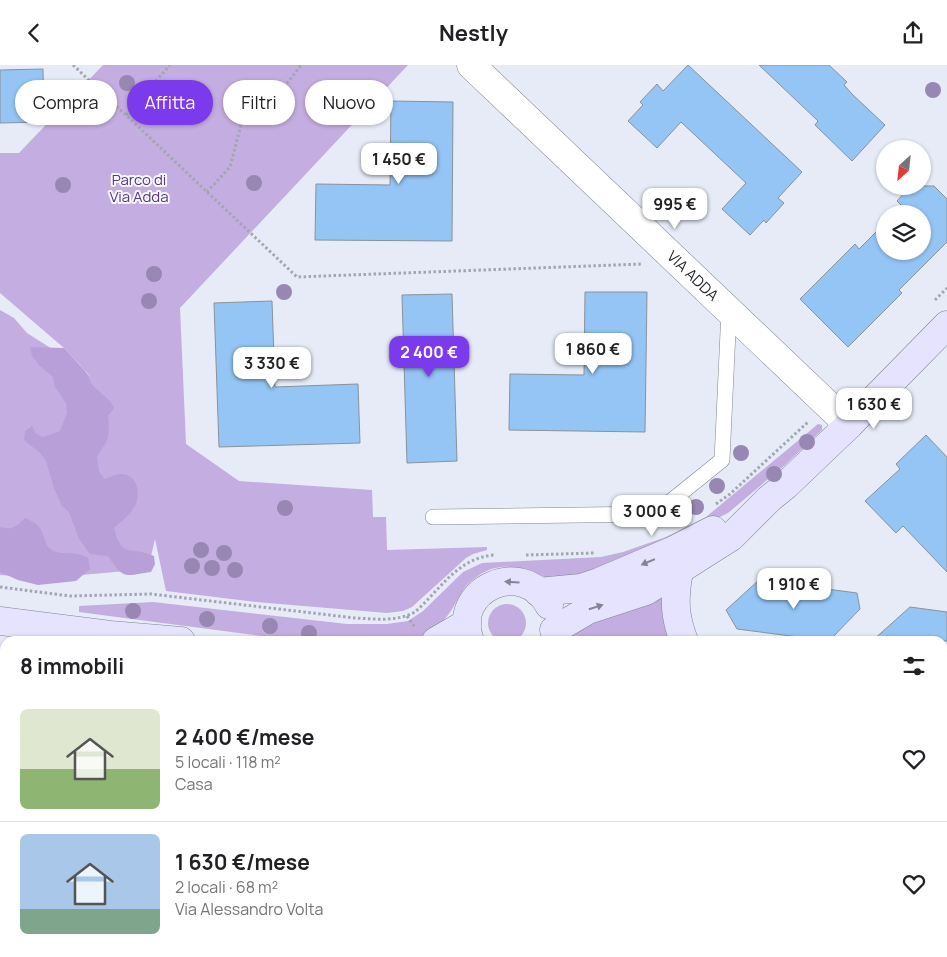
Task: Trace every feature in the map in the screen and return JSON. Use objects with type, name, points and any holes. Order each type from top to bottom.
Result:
[{"type":"street","name":"VIA ADDA","points":[[471,65],[849,425]]},
{"type":"street","points":[[552,636],[588,610],[646,591],[731,537],[768,499],[785,486],[849,425],[947,325]]},
{"type":"street","points":[[538,592],[582,588],[607,579],[672,551],[768,499]]},
{"type":"street","points":[[679,571],[675,606],[682,636]]},
{"type":"street","points":[[454,636],[468,632],[468,614],[472,603],[482,591],[501,582],[510,581],[525,584],[546,599],[554,619],[552,636]]},
{"type":"street","points":[[0,621],[109,636]]},
{"type":"lane","points":[[433,517],[655,514],[722,460],[729,311]]},
{"type":"path","points":[[73,65],[297,277],[678,262]]},
{"type":"path","points":[[126,115],[170,65]]},
{"type":"path","points":[[207,192],[230,167],[241,125],[247,115],[274,96],[288,83],[301,65]]},
{"type":"green space","name":"Parco di Via Adda","points":[[103,65],[408,65],[393,81],[305,80],[305,125],[352,125],[180,308],[186,444],[239,481],[372,490],[373,517],[386,517],[387,550],[487,547],[487,550],[466,558],[412,607],[403,611],[387,613],[256,602],[166,591],[155,539],[148,569],[48,578],[0,575],[0,310],[14,318],[27,333],[77,365],[91,377],[64,348],[0,293],[0,153],[19,153],[46,125],[117,125],[117,80],[89,80]]},
{"type":"green space","points":[[818,424],[822,425],[822,430],[785,465],[728,513],[668,543],[557,583],[518,568],[498,568],[488,571],[467,585],[445,619],[422,636],[261,636],[79,612],[79,606],[153,602],[347,624],[387,624],[408,621],[423,611],[463,572],[482,563],[601,557],[623,552],[666,537],[706,517]]},
{"type":"green space","points":[[664,593],[671,636],[569,636],[579,627]]},
{"type":"green space","points":[[500,605],[514,605],[521,609],[525,616],[525,630],[522,636],[492,636],[489,630],[489,616],[493,609]]},
{"type":"shaded area","points":[[30,347],[64,348],[86,372],[93,386],[110,401],[114,408],[108,416],[108,437],[97,456],[99,472],[105,479],[120,474],[131,477],[135,481],[138,492],[134,508],[114,528],[120,544],[124,548],[154,556],[155,564],[151,572],[125,575],[108,556],[90,554],[79,539],[69,512],[62,506],[54,488],[46,461],[40,453],[24,440],[25,431],[32,426],[36,434],[43,437],[60,431],[67,413],[66,403],[55,387],[53,377],[32,356]]},
{"type":"shaded area","points":[[25,518],[38,526],[48,547],[56,552],[78,554],[88,558],[90,569],[76,581],[38,585],[18,580],[0,572],[0,527],[14,527]]},
{"type":"building","points":[[688,65],[802,172],[778,198],[784,203],[766,223],[764,220],[750,235],[722,209],[746,183],[681,122],[657,148],[628,121],[643,105],[640,102],[657,84],[663,91]]},
{"type":"building","points":[[759,65],[829,65],[847,82],[844,85],[853,95],[885,125],[852,161],[815,125],[818,121]]},
{"type":"building","points":[[43,69],[43,80],[15,80],[15,123],[0,123],[0,70]]},
{"type":"building","points":[[393,101],[453,102],[452,241],[315,240],[316,184],[390,185]]},
{"type":"building","points":[[931,186],[934,186],[947,199],[947,242],[931,258],[931,205],[901,205],[897,201],[903,195],[931,195]]},
{"type":"building","points":[[876,232],[876,260],[929,260],[899,290],[902,293],[848,347],[800,299],[855,244],[859,249]]},
{"type":"building","points":[[585,292],[647,292],[645,432],[509,430],[510,374],[584,375]]},
{"type":"building","points":[[452,294],[457,461],[407,463],[402,295]]},
{"type":"building","points":[[272,301],[275,387],[358,384],[360,443],[219,447],[214,303]]},
{"type":"building","points":[[926,435],[947,457],[947,572],[903,526],[896,533],[865,501],[900,469],[896,464]]},
{"type":"building","points":[[759,580],[857,593],[860,609],[834,636],[791,636],[737,629],[726,610]]},
{"type":"building","points":[[910,607],[947,612],[947,636],[878,636]]}]
